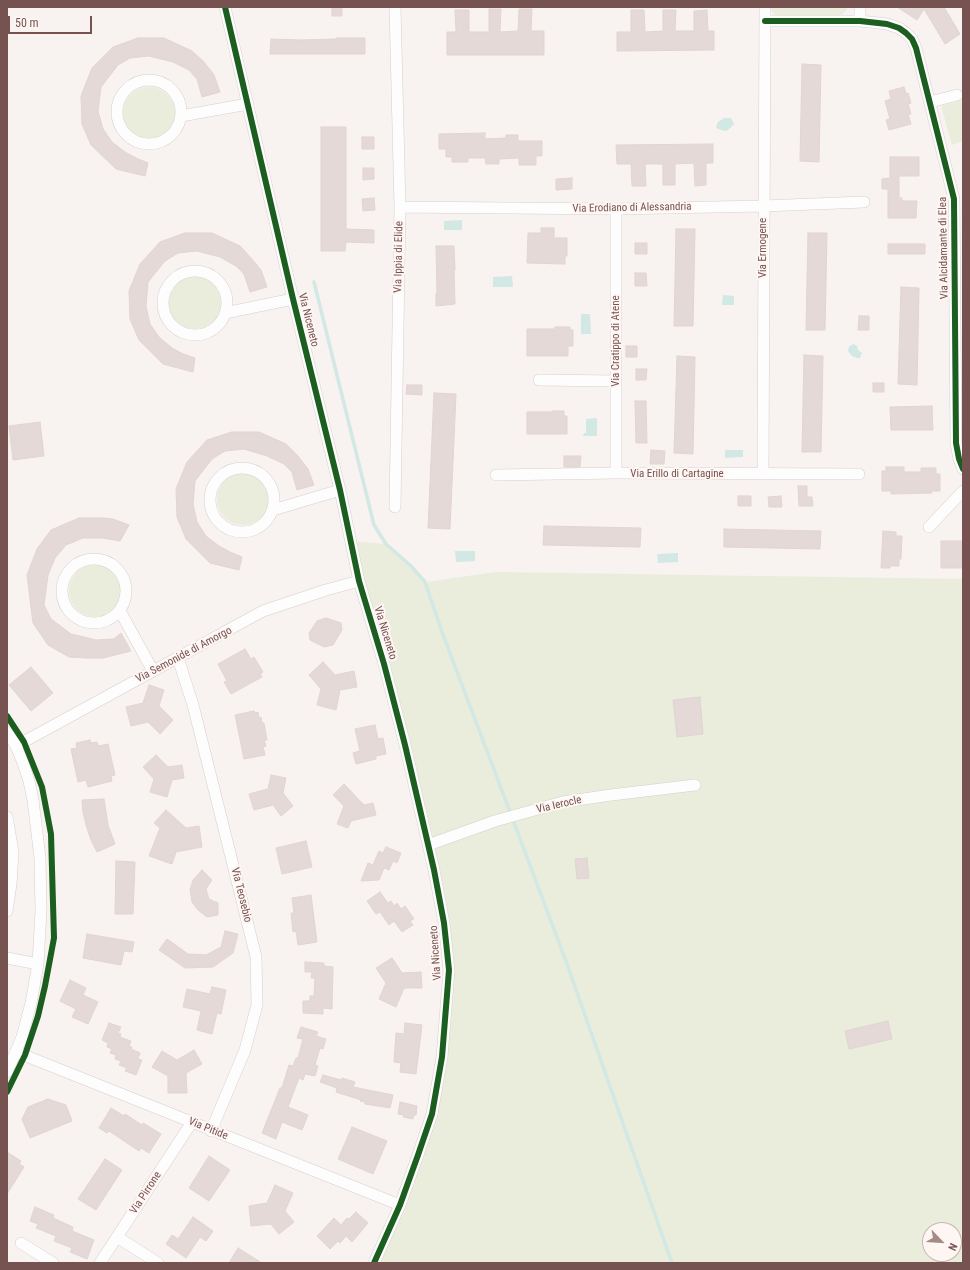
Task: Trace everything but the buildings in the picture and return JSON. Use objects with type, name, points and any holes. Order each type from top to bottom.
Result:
[{"type":"street","name":"Via Niceneto","points":[[225,7],[293,299],[340,490],[359,581],[384,664],[428,845],[444,922],[449,970],[442,1057],[432,1114],[400,1205],[374,1263]]},
{"type":"street","name":"Via Ippia di Elide","points":[[395,507],[400,208],[396,7]]},
{"type":"street","name":"Via Ermogene","points":[[763,474],[765,7]]},
{"type":"street","points":[[860,7],[860,21]]},
{"type":"street","name":"Via Alcidamante di Elea","points":[[765,22],[860,21],[891,24],[909,36],[918,52],[930,102],[959,200],[956,443],[963,470]]},
{"type":"street","points":[[150,80],[161,82],[170,87],[176,95],[180,105],[181,116],[178,126],[172,135],[163,141],[153,144],[142,144],[132,140],[124,133],[118,124],[116,113],[118,102],[123,93],[130,86],[140,81],[150,80]]},
{"type":"street","points":[[930,102],[957,95]]},
{"type":"street","points":[[181,116],[248,104]]},
{"type":"street","name":"Via Erodiano di Alessandria","points":[[400,208],[616,209],[864,202]]},
{"type":"street","name":"Via Cratippo di Atene","points":[[616,209],[616,474]]},
{"type":"street","points":[[185,272],[205,272],[214,277],[221,284],[226,293],[227,303],[225,313],[220,323],[212,331],[201,335],[190,335],[179,332],[170,325],[165,315],[162,304],[164,293],[169,284],[176,277],[185,272]]},
{"type":"street","points":[[225,313],[293,299]]},
{"type":"street","points":[[539,380],[616,381]]},
{"type":"street","points":[[273,510],[273,490],[265,477],[261,473],[252,469],[242,467],[223,473],[216,480],[211,490],[210,501],[212,512],[218,521],[227,528],[237,532],[249,532],[259,527],[268,520],[273,510],[340,490]]},
{"type":"street","name":"Via Erillo di Cartagine","points":[[496,475],[859,474]]},
{"type":"street","points":[[929,527],[963,491]]},
{"type":"street","points":[[91,559],[102,559],[112,563],[120,571],[125,580],[127,591],[125,602],[120,612],[112,618],[97,623],[82,621],[73,615],[66,607],[62,587],[65,577],[71,568],[80,562],[91,559]]},
{"type":"street","name":"Via Semonide di Amorgo","points":[[16,746],[264,611],[326,590],[359,581]]},
{"type":"street","points":[[120,612],[153,671]]},
{"type":"street","name":"Via Teosebio","points":[[178,658],[193,705],[256,957],[257,1004],[249,1035],[245,1050],[211,1130]]},
{"type":"street","points":[[7,732],[16,746],[29,781],[37,825],[42,902],[38,964],[27,1021],[7,1072]]},
{"type":"street","name":"Via Ierocle","points":[[428,845],[495,821],[563,802],[695,785]]},
{"type":"street","points":[[7,817],[13,852],[11,884],[7,911]]},
{"type":"street","points":[[7,958],[38,964]]},
{"type":"street","name":"Via Pitide","points":[[16,1052],[400,1205]]},
{"type":"street","name":"Via Pirrone","points":[[100,1263],[192,1122]]},
{"type":"street","points":[[117,1237],[158,1263]]},
{"type":"street","points":[[21,1243],[53,1263]]},
{"type":"green space","points":[[771,7],[847,7],[847,10],[839,17],[776,16],[772,12]]},
{"type":"green space","points":[[144,87],[154,87],[163,91],[171,99],[175,108],[175,118],[171,127],[163,135],[154,139],[144,139],[135,135],[127,127],[123,118],[123,108],[127,99],[135,91]]},
{"type":"green space","points":[[963,100],[963,141],[952,145],[941,106]]},
{"type":"green space","points":[[190,277],[200,277],[209,281],[217,289],[221,298],[221,308],[217,317],[209,325],[200,329],[190,329],[181,325],[173,317],[169,308],[169,298],[173,289],[181,281]]},
{"type":"green space","points":[[243,473],[257,477],[265,485],[269,499],[265,513],[257,521],[243,525],[229,521],[221,513],[217,499],[221,485],[229,477]]},
{"type":"green space","points":[[351,541],[386,544],[411,566],[426,582],[496,572],[963,579],[963,1263],[374,1263],[418,1155],[442,1057],[444,923]]},
{"type":"green space","points":[[90,565],[100,565],[109,569],[117,577],[121,586],[121,596],[117,605],[109,613],[100,617],[90,617],[81,613],[73,605],[69,596],[69,586],[73,577],[81,569]]},
{"type":"shaded area","points":[[724,118],[731,118],[734,124],[725,131],[716,127],[718,122]]},
{"type":"shaded area","points":[[462,220],[462,230],[444,230],[444,221]]},
{"type":"shaded area","points":[[512,276],[513,287],[493,287],[493,277]]},
{"type":"shaded area","points":[[723,295],[734,296],[734,305],[722,305]]},
{"type":"shaded area","points":[[581,314],[590,314],[591,334],[581,334]]},
{"type":"shaded area","points":[[853,344],[857,346],[858,350],[862,353],[860,358],[852,356],[848,351],[849,347]]},
{"type":"shaded area","points":[[597,418],[597,436],[583,436],[584,433],[586,433],[586,419]]},
{"type":"shaded area","points":[[725,450],[743,450],[743,457],[725,458]]},
{"type":"shaded area","points":[[455,551],[475,551],[475,561],[456,562]]},
{"type":"shaded area","points":[[678,553],[678,562],[658,563],[657,554]]},
{"type":"waterway","points":[[314,282],[374,525],[386,544],[411,566],[425,582],[442,632],[510,812]]},
{"type":"waterway","points":[[513,820],[567,964],[672,1263]]},
{"type":"cycle path","points":[[225,7],[293,299],[340,490],[359,581],[384,664],[405,745],[434,870],[444,923],[449,970],[442,1057],[432,1114],[400,1205],[374,1263]]},
{"type":"cycle path","points":[[765,21],[860,21],[887,24],[899,28],[906,33],[912,39],[916,48],[954,199],[956,443],[959,459],[963,469]]},
{"type":"cycle path","points":[[7,716],[24,742],[42,787],[51,834],[54,938],[38,1016],[25,1055],[7,1092]]}]
